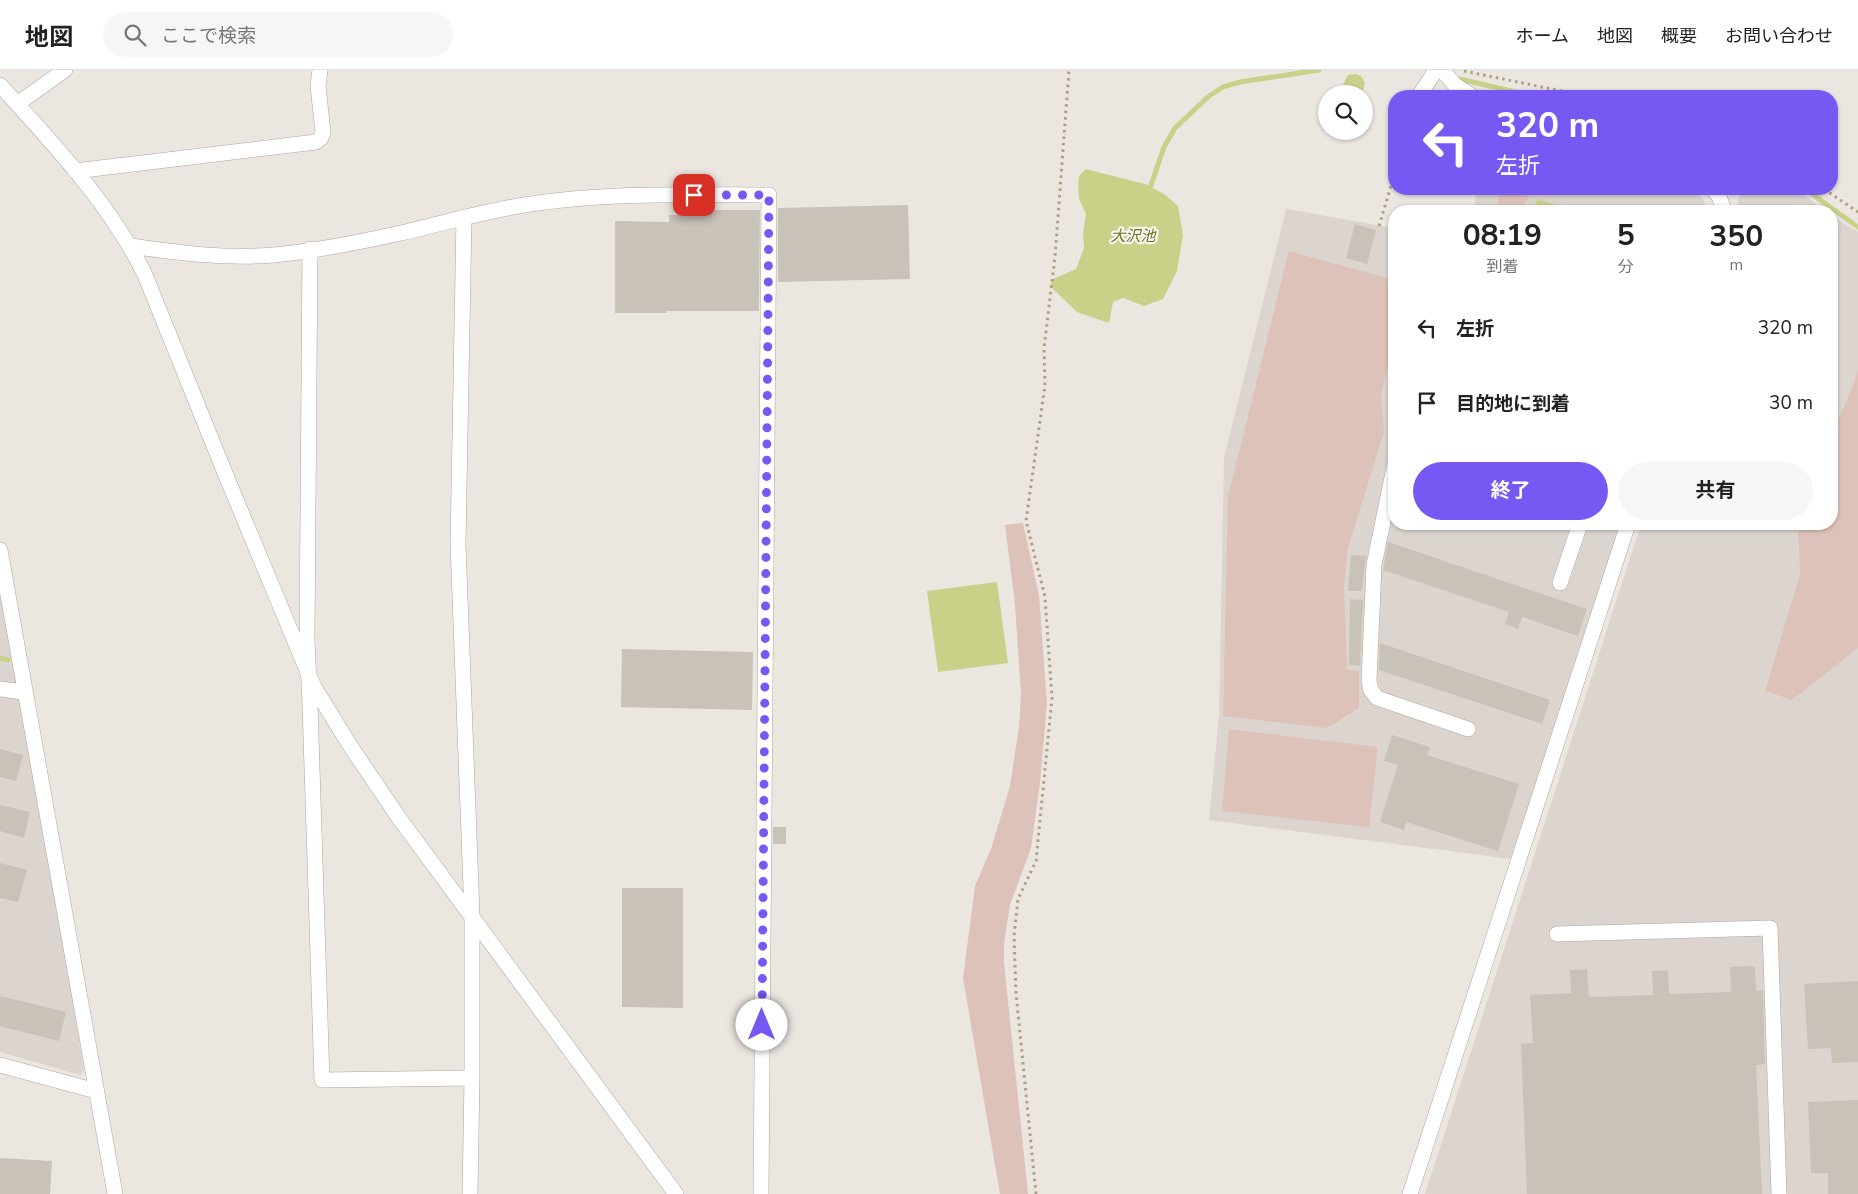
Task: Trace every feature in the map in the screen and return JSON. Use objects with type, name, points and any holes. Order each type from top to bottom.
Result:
[{"type":"street","points":[[17,104],[65,70]]},
{"type":"street","points":[[76,171],[316,142],[321,138],[323,132],[318,86],[320,70]]},
{"type":"street","points":[[1423,90],[1436,70]]},
{"type":"street","points":[[1442,70],[1464,90]]},
{"type":"street","points":[[0,84],[76,171],[131,246],[149,284],[308,677],[351,747],[399,818],[472,914],[676,1194]]},
{"type":"street","points":[[131,246],[198,255],[273,255],[402,233],[464,217],[531,204],[619,195],[769,195],[761,1194]]},
{"type":"street","points":[[464,217],[458,544],[472,914],[470,1194]]},
{"type":"street","points":[[310,250],[307,641],[322,1080],[472,1078]]},
{"type":"street","points":[[1388,497],[1374,564],[1369,681],[1371,690],[1377,698],[1468,729]]},
{"type":"street","points":[[1560,583],[1578,530]]},
{"type":"street","points":[[1410,1194],[1626,530]]},
{"type":"street","points":[[0,550],[115,1194]]},
{"type":"street","points":[[0,689],[24,692]]},
{"type":"street","points":[[1557,934],[1770,928],[1779,1194]]},
{"type":"street","points":[[0,1065],[96,1091]]},
{"type":"path","points":[[1036,1194],[1016,993],[1014,936],[1018,899],[1036,861],[1052,698],[1045,597],[1026,521],[1045,385],[1044,348],[1055,257],[1069,70]]},
{"type":"path","points":[[1458,70],[1556,90]]},
{"type":"path","points":[[1379,226],[1388,195]]},
{"type":"path","points":[[1833,195],[1858,212]]},
{"type":"shaded area","points":[[1475,195],[1699,195],[1706,205],[1475,205]]},
{"type":"shaded area","points":[[1498,195],[1529,195],[1525,205],[1498,205]]},
{"type":"shaded area","points":[[1741,195],[1804,195],[1818,205],[1739,205],[1738,198]]},
{"type":"shaded area","points":[[1286,209],[1388,227],[1388,530],[1620,530],[1511,859],[1209,820],[1219,715],[1224,457]]},
{"type":"shaded area","points":[[1838,219],[1858,232],[1858,1194],[1425,1194],[1639,530],[1838,530]]},
{"type":"shaded area","points":[[1289,251],[1388,278],[1388,365],[1381,395],[1384,432],[1348,548],[1344,585],[1347,669],[1359,671],[1359,708],[1327,728],[1223,716],[1228,496]]},
{"type":"shaded area","points":[[1858,370],[1858,648],[1792,700],[1765,691],[1800,574],[1798,530],[1838,530],[1838,420]]},
{"type":"shaded area","points":[[1023,523],[1039,595],[1047,704],[1040,783],[1031,848],[1010,905],[1004,943],[1004,962],[1028,1194],[1000,1194],[963,978],[975,886],[991,849],[1010,786],[1019,727],[1021,695],[1015,604],[1005,525]]},
{"type":"shaded area","points":[[0,549],[84,1070],[80,1075],[0,1052]]},
{"type":"shaded area","points":[[1229,729],[1378,747],[1369,827],[1222,811]]},
{"type":"water","points":[[1356,74],[1361,76],[1364,85],[1343,85],[1348,75]]},
{"type":"water","name":"大沢池","points":[[1086,169],[1145,184],[1164,194],[1178,206],[1183,235],[1177,271],[1163,299],[1144,306],[1123,298],[1113,302],[1109,323],[1077,312],[1050,286],[1053,279],[1076,269],[1084,248],[1083,233],[1086,214],[1079,199],[1078,188],[1079,176]]},
{"type":"water","points":[[1537,199],[1556,205],[1535,205]]},
{"type":"water","points":[[997,582],[1008,663],[938,672],[927,591]]},
{"type":"building","points":[[908,205],[910,279],[778,282],[778,208]]},
{"type":"building","points":[[701,210],[760,210],[759,311],[615,313],[615,221],[669,222],[669,215],[701,215]]},
{"type":"building","points":[[1355,224],[1376,230],[1367,264],[1346,258]]},
{"type":"building","points":[[1388,542],[1587,609],[1578,636],[1522,617],[1518,629],[1505,624],[1509,612],[1383,570]]},
{"type":"building","points":[[1351,555],[1366,556],[1362,591],[1348,591]]},
{"type":"building","points":[[1350,599],[1363,600],[1360,666],[1349,665]]},
{"type":"building","points":[[1380,643],[1550,700],[1542,724],[1379,670]]},
{"type":"building","points":[[622,649],[753,652],[752,710],[621,707]]},
{"type":"building","points":[[1392,735],[1430,747],[1427,755],[1519,784],[1498,851],[1406,822],[1404,830],[1380,822],[1398,765],[1384,761]]},
{"type":"building","points":[[0,749],[23,755],[16,781],[0,777]]},
{"type":"building","points":[[0,805],[30,812],[24,838],[0,831]]},
{"type":"building","points":[[773,827],[786,827],[786,844],[773,844]]},
{"type":"building","points":[[0,863],[27,870],[18,902],[0,898]]},
{"type":"building","points":[[622,888],[683,888],[683,1008],[622,1007]]},
{"type":"building","points":[[1755,966],[1756,991],[1763,990],[1765,1064],[1756,1065],[1762,1194],[1527,1194],[1521,1044],[1533,1043],[1530,995],[1571,993],[1570,970],[1587,969],[1589,997],[1653,995],[1652,971],[1668,970],[1669,994],[1731,992],[1730,967]]},
{"type":"building","points":[[1858,981],[1858,1062],[1832,1063],[1831,1048],[1808,1049],[1804,984]]},
{"type":"building","points":[[0,996],[66,1012],[59,1041],[0,1026]]},
{"type":"building","points":[[1858,1100],[1858,1194],[1828,1194],[1828,1173],[1811,1173],[1808,1102]]},
{"type":"building","points":[[0,1158],[52,1161],[50,1194],[0,1194]]},
{"type":"waterway","points":[[1150,188],[1164,147],[1175,128],[1209,96],[1223,87],[1240,82],[1319,70]]},
{"type":"waterway","points":[[1455,78],[1507,90]]},
{"type":"waterway","points":[[1813,195],[1827,205]]},
{"type":"waterway","points":[[1838,213],[1858,227]]},
{"type":"waterway","points":[[0,658],[8,660]]},
{"type":"route","points":[[694,195],[769,195],[762,1025]]}]
